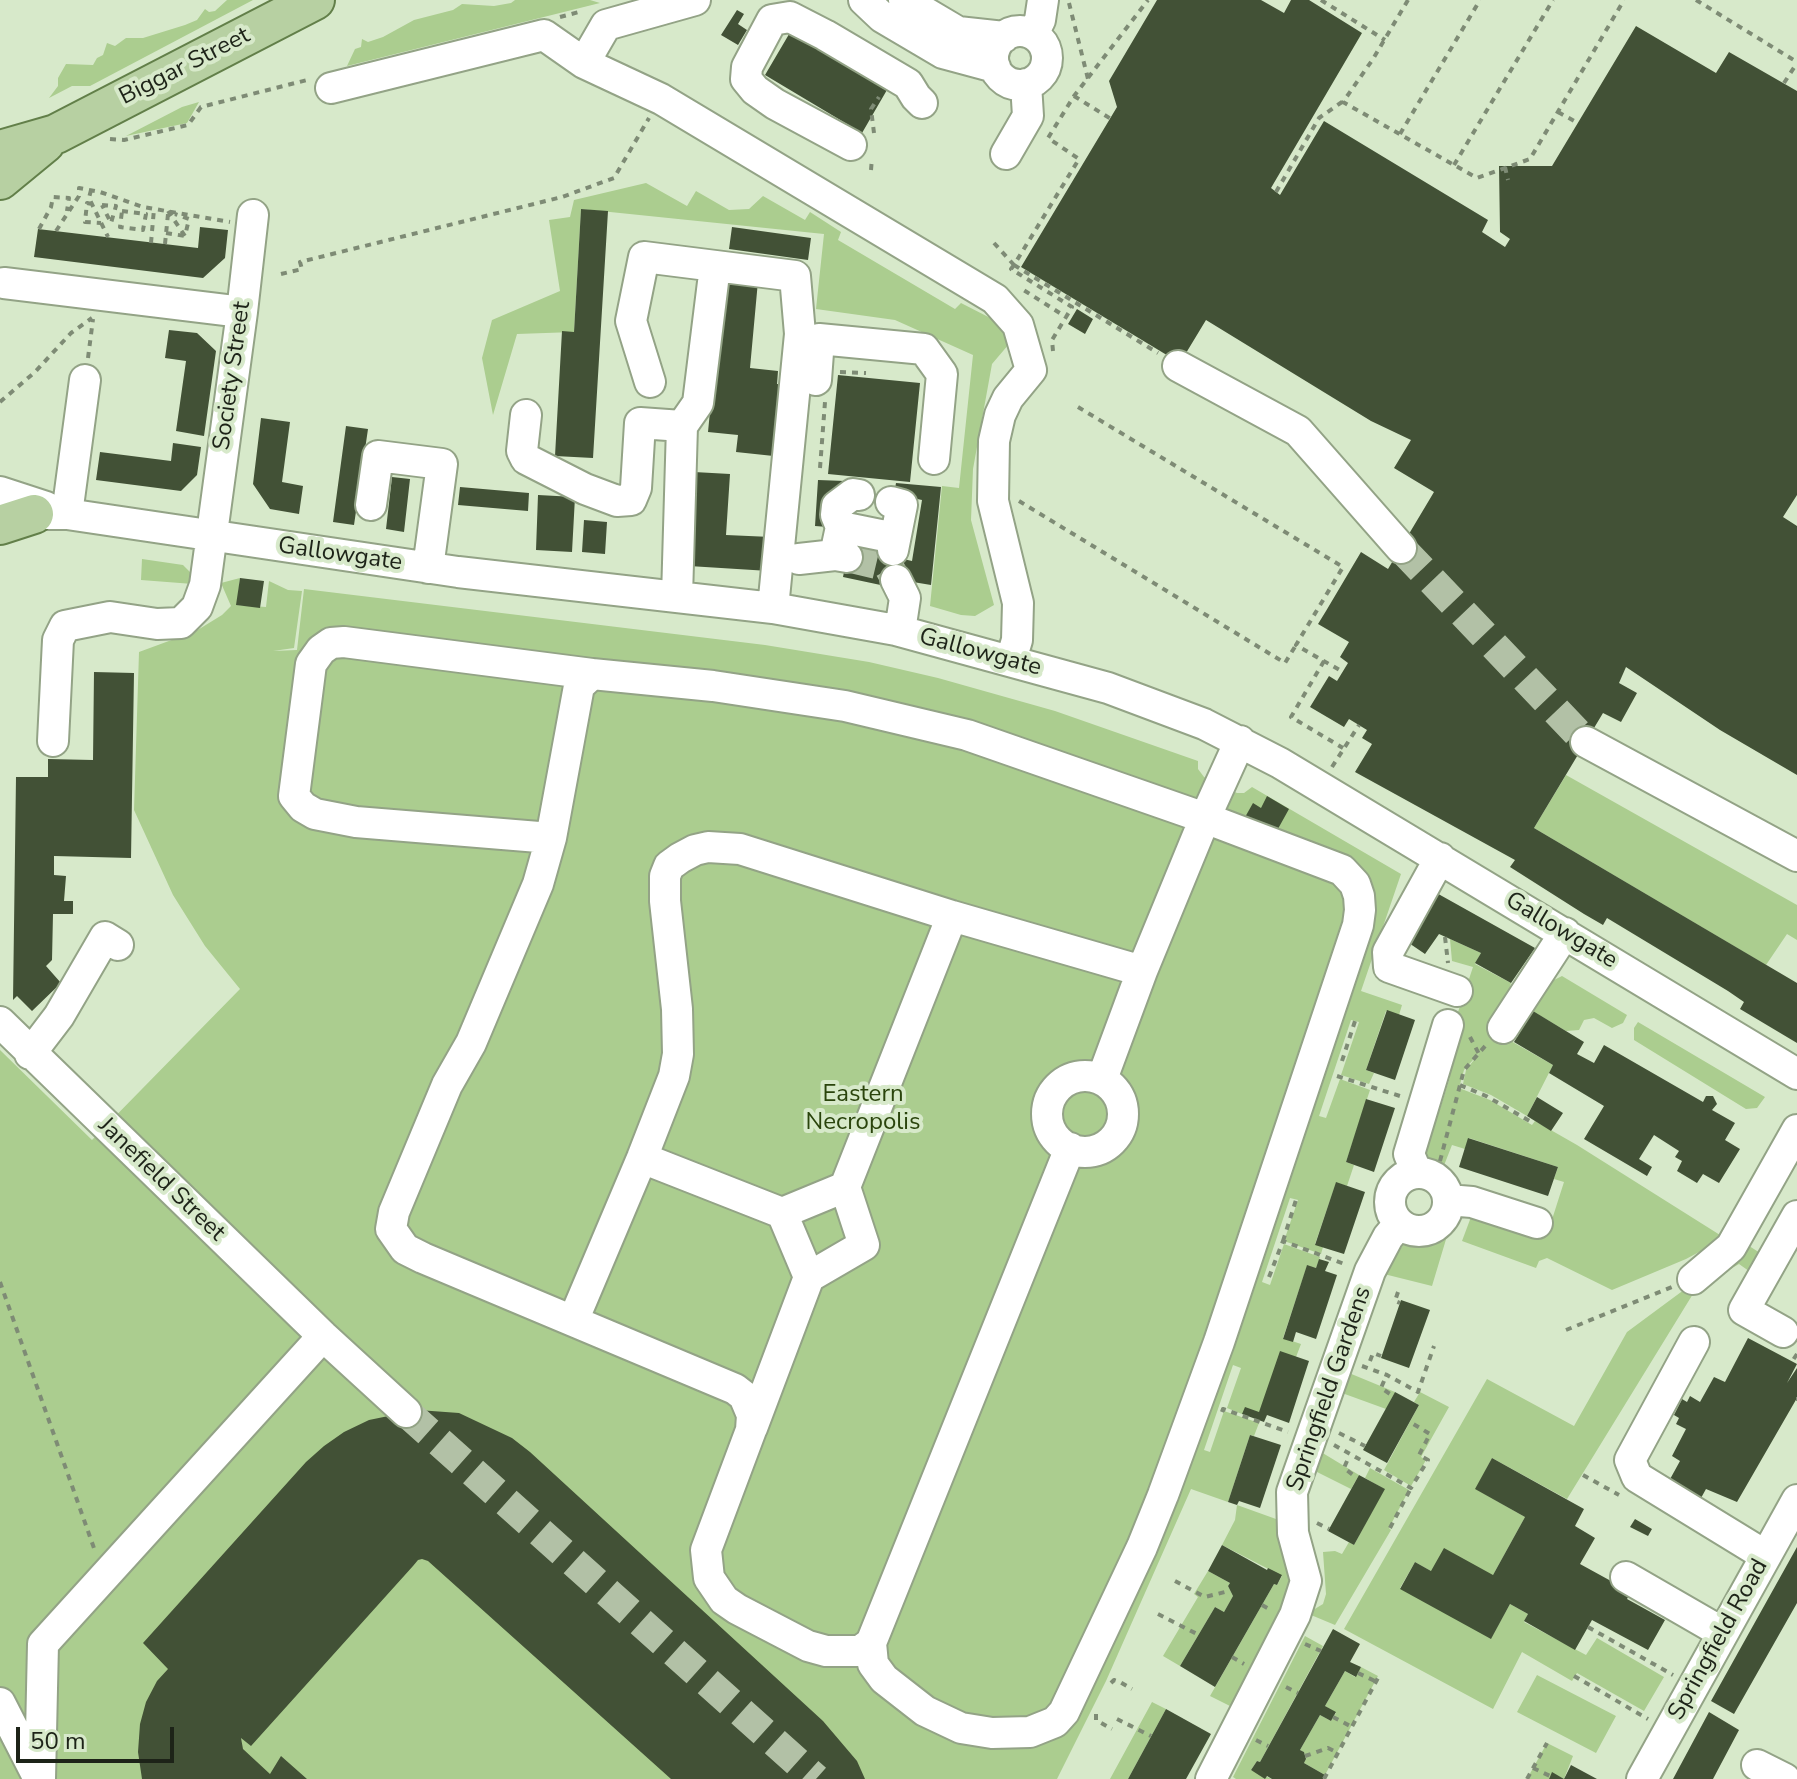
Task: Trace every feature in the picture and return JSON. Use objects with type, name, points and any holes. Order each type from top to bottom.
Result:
[{"type":"main road","name":"Biggar Street","points":[[3,172],[56,134],[315,0]]},
{"type":"street","points":[[584,63],[606,25],[644,6],[695,0]]},
{"type":"street","points":[[864,0],[882,17],[943,53],[995,67]]},
{"type":"street","points":[[904,0],[958,32],[1019,36],[1043,44],[1047,58],[1039,77],[1026,84],[1004,80],[995,67],[995,51],[1019,36],[1040,20],[1043,0]]},
{"type":"street","points":[[851,145],[775,104],[755,90],[746,79],[747,67],[772,20],[790,17],[908,84],[922,103]]},
{"type":"street","points":[[331,88],[544,35],[584,63],[661,99],[995,299],[1012,315],[1022,333],[1031,370],[1008,398],[994,441],[993,485],[997,523],[1018,603],[1017,640],[1011,660]]},
{"type":"street","points":[[1006,154],[1028,116],[1026,84]]},
{"type":"street","name":"Society Street","points":[[53,741],[58,640],[65,626],[110,617],[157,624],[181,623],[197,607],[203,592],[252,221]]},
{"type":"street","points":[[650,382],[631,321],[644,257],[795,276],[800,334],[784,610]]},
{"type":"street","points":[[677,597],[682,426],[698,403],[715,266]]},
{"type":"street","points":[[4,283],[95,305],[242,312]]},
{"type":"street","points":[[784,610],[799,559],[819,339],[924,349],[942,374],[934,459]]},
{"type":"street","points":[[1178,366],[1298,431],[1401,548]]},
{"type":"street","points":[[25,517],[85,380]]},
{"type":"street","points":[[526,415],[522,451],[526,459],[585,489],[617,501],[631,500],[636,488],[640,423],[682,426]]},
{"type":"street","points":[[371,505],[378,456],[442,464],[428,568]]},
{"type":"street","name":"Gallowgate","points":[[0,492],[25,517],[211,537],[428,568],[784,610],[900,631],[1142,699],[1240,741],[1321,787],[1797,1074]]},
{"type":"street","points":[[841,546],[837,506],[853,494],[859,495]]},
{"type":"street","points":[[799,559],[841,546],[894,544],[902,505],[891,502]]},
{"type":"street","points":[[896,580],[905,598],[900,631]]},
{"type":"street","points":[[551,838],[356,822],[315,814],[303,807],[294,796],[311,664],[321,650],[331,643],[344,642],[592,674],[713,686],[845,706],[967,735],[1205,818],[1342,870],[1355,884],[1360,910],[1358,925],[1219,1342],[1163,1495],[1071,1699],[1055,1722],[1030,1732],[992,1733],[961,1728],[908,1700],[884,1679],[873,1664],[871,1643],[1070,1148]]},
{"type":"street","points":[[592,674],[579,686],[551,838],[538,884],[471,1043],[435,1113],[394,1212],[391,1229],[405,1249],[735,1389],[750,1406],[751,1430]]},
{"type":"street","points":[[1102,1079],[1142,971],[1240,741]]},
{"type":"street","points":[[1586,742],[1797,856]]},
{"type":"street","points":[[573,1321],[674,1076],[678,1054],[677,1009],[665,876],[669,866],[680,858],[708,847],[740,849],[952,916],[1142,971]]},
{"type":"street","points":[[1440,858],[1388,952],[1389,967],[1457,991]]},
{"type":"street","points":[[871,1643],[860,1651],[841,1653],[808,1646],[737,1609],[724,1600],[709,1578],[706,1550],[809,1277],[864,1245],[845,1187],[952,916]]},
{"type":"street","points":[[1503,1028],[1565,933]]},
{"type":"street","points":[[30,1054],[59,1016],[105,937],[118,945]]},
{"type":"street","name":"Janefield Street","points":[[0,1022],[323,1336],[406,1412]]},
{"type":"street","points":[[1427,1172],[1399,1180],[1389,1197],[1393,1216],[1407,1229],[1427,1230],[1443,1219],[1448,1200],[1438,1180],[1409,1155],[1448,1025]]},
{"type":"street","points":[[1078,1076],[1102,1079],[1120,1098],[1122,1123],[1117,1135],[1107,1144],[1083,1152],[1070,1148],[1052,1133],[1048,1110],[1051,1098],[1057,1088],[1078,1076]]},
{"type":"street","points":[[1693,1279],[1731,1247],[1797,1130]]},
{"type":"street","points":[[642,1158],[782,1213],[845,1187]]},
{"type":"street","points":[[1760,1192],[1797,1216],[1744,1310],[1790,1343]]},
{"type":"street","points":[[1448,1200],[1472,1202],[1537,1223]]},
{"type":"street","points":[[782,1213],[809,1277]]},
{"type":"street","name":"Springfield Gardens","points":[[1211,1779],[1295,1615],[1306,1581],[1293,1533],[1292,1492],[1370,1271],[1388,1237],[1399,1224]]},
{"type":"street","points":[[39,1779],[43,1644],[323,1336]]},
{"type":"street","points":[[1694,1342],[1630,1460],[1637,1477],[1766,1556]]},
{"type":"street","name":"Springfield Road","points":[[1642,1779],[1797,1500]]},
{"type":"street","points":[[1626,1577],[1723,1633]]},
{"type":"street","points":[[0,1703],[39,1779]]},
{"type":"street","points":[[1757,1765],[1785,1779]]},
{"type":"path","points":[[1068,0],[1088,79]]},
{"type":"path","points":[[1052,340],[1072,307],[1011,269],[1079,159],[1048,138],[1074,96],[1148,0]]},
{"type":"path","points":[[1321,0],[1385,40]]},
{"type":"path","points":[[1276,192],[1319,118],[1343,102],[1408,0]]},
{"type":"path","points":[[1400,134],[1480,0]]},
{"type":"path","points":[[1454,165],[1553,0]]},
{"type":"path","points":[[1343,102],[1477,178],[1530,159],[1624,0]]},
{"type":"path","points":[[1696,0],[1797,62],[1784,83]]},
{"type":"path","points":[[1074,96],[1111,119]]},
{"type":"path","points":[[281,274],[302,269],[300,262],[562,197],[614,178],[661,99]]},
{"type":"path","points":[[1558,112],[1578,123]]},
{"type":"path","points":[[1505,167],[1508,180]]},
{"type":"path","points":[[56,231],[79,196],[79,188],[168,212],[252,221]]},
{"type":"path","points":[[91,190],[89,198],[108,237]]},
{"type":"path","points":[[39,229],[53,197],[69,198],[67,214]]},
{"type":"path","points":[[92,204],[87,203],[85,222],[101,223]]},
{"type":"path","points":[[102,205],[116,206],[111,223],[107,214],[102,205]]},
{"type":"path","points":[[151,243],[154,209]]},
{"type":"path","points":[[122,211],[146,214],[143,230],[120,227],[122,211]]},
{"type":"path","points":[[165,244],[168,212]]},
{"type":"path","points":[[168,212],[185,236]]},
{"type":"path","points":[[168,212],[189,219],[185,236]]},
{"type":"path","points":[[166,233],[185,236]]},
{"type":"path","points":[[994,243],[1014,265],[1178,366]]},
{"type":"path","points":[[1019,288],[1066,317]]},
{"type":"path","points":[[85,380],[95,305]]},
{"type":"path","points":[[0,402],[35,372],[95,305]]},
{"type":"path","points":[[827,371],[866,373]]},
{"type":"path","points":[[820,468],[825,399]]},
{"type":"path","points":[[993,485],[1285,663],[1343,567],[1078,407]]},
{"type":"path","points":[[1296,645],[1343,672]]},
{"type":"path","points":[[1324,661],[1291,717],[1343,748]]},
{"type":"path","points":[[1321,787],[1359,725]]},
{"type":"path","points":[[1342,1061],[1355,1021]]},
{"type":"path","points":[[1427,1172],[1464,1070],[1503,1028]]},
{"type":"path","points":[[1333,1088],[1337,1075],[1424,1105]]},
{"type":"path","points":[[1460,1085],[1533,1123]]},
{"type":"path","points":[[1267,1283],[1296,1200]]},
{"type":"path","points":[[1283,1241],[1360,1269]]},
{"type":"path","points":[[1566,1330],[1693,1279]]},
{"type":"path","points":[[0,1282],[104,1577]]},
{"type":"path","points":[[1398,1292],[1395,1301],[1400,1303]]},
{"type":"path","points":[[1790,1343],[1793,1360],[1797,1362]]},
{"type":"path","points":[[1352,1363],[1387,1375],[1418,1392],[1434,1346]]},
{"type":"path","points":[[1370,1361],[1373,1353],[1381,1356]]},
{"type":"path","points":[[1384,1381],[1381,1388],[1393,1396]]},
{"type":"path","points":[[1218,1423],[1223,1409],[1288,1432]]},
{"type":"path","points":[[1390,1528],[1428,1460],[1419,1455],[1430,1434],[1410,1422]]},
{"type":"path","points":[[1330,1428],[1365,1446]]},
{"type":"path","points":[[1325,1440],[1411,1488]]},
{"type":"path","points":[[1347,1461],[1344,1468],[1357,1478]]},
{"type":"path","points":[[1175,1581],[1205,1597],[1229,1591]]},
{"type":"path","points":[[1158,1614],[1199,1635]]},
{"type":"path","points":[[1588,1627],[1693,1686]]},
{"type":"path","points":[[1324,1779],[1378,1679],[1358,1673]]},
{"type":"path","points":[[1574,1676],[1668,1731]]},
{"type":"path","points":[[1111,1683],[1114,1680],[1132,1689]]},
{"type":"path","points":[[1096,1714],[1096,1720],[1112,1729]]},
{"type":"path","points":[[1333,1717],[1352,1727]]},
{"type":"path","points":[[1117,1719],[1151,1736]]},
{"type":"path","points":[[1527,1779],[1547,1743]]},
{"type":"path","points":[[1305,1756],[1328,1748],[1338,1753]]},
{"type":"path","points":[[1533,1768],[1550,1776]]},
{"type":"green space","points":[[227,0],[253,0],[90,86],[72,86],[49,98],[58,86],[58,78],[66,64],[93,65],[103,55],[107,43],[115,46],[126,38],[143,38],[185,25],[197,20],[205,9],[215,11]]},
{"type":"green space","points":[[515,0],[590,0],[600,3],[347,66],[355,49],[361,47],[362,39],[368,42],[383,37],[414,20],[453,10],[462,4],[494,6]]},
{"type":"green space","points":[[199,102],[187,123],[126,136],[182,107]]},
{"type":"green space","points":[[646,183],[687,206],[696,191],[729,210],[749,209],[763,196],[805,220],[810,212],[841,232],[838,240],[955,309],[961,303],[1002,324],[1009,344],[992,364],[973,469],[971,520],[994,605],[975,616],[930,606],[942,486],[959,488],[973,355],[895,320],[816,309],[824,234],[581,209],[574,332],[517,334],[493,415],[482,358],[492,320],[560,291],[549,220],[570,217],[574,200]]},
{"type":"green space","points":[[142,559],[183,565],[192,574],[193,584],[141,580]]},
{"type":"green space","name":"Eastern Necropolis","points":[[240,578],[237,605],[266,607],[269,581],[288,590],[302,591],[294,648],[273,651],[297,650],[304,589],[765,645],[869,662],[938,678],[1055,711],[1198,761],[1198,769],[1204,777],[1237,793],[1244,793],[1252,787],[1401,874],[1361,991],[1402,1005],[1399,1015],[1386,1011],[1366,1070],[1374,1073],[1369,1084],[1341,1075],[1359,1022],[1351,1020],[1319,1116],[1326,1118],[1340,1079],[1370,1090],[1346,1162],[1354,1165],[1347,1186],[1336,1183],[1315,1244],[1323,1247],[1321,1254],[1284,1241],[1298,1200],[1290,1198],[1262,1282],[1270,1285],[1284,1244],[1320,1257],[1316,1268],[1307,1266],[1283,1338],[1301,1344],[1296,1357],[1259,1412],[1242,1414],[1227,1408],[1241,1368],[1233,1365],[1204,1450],[1210,1452],[1224,1411],[1259,1423],[1254,1436],[1250,1435],[1228,1502],[1191,1489],[1106,1681],[1057,1779],[0,1779],[0,1050],[92,1140],[240,989],[205,946],[173,895],[134,810],[139,652],[196,631],[222,615],[231,606],[221,583]]},
{"type":"green space","points":[[1566,775],[1797,905],[1797,940],[1787,934],[1766,965],[1534,828]]},
{"type":"green space","points":[[1450,939],[1481,953],[1475,964],[1511,983],[1499,1024],[1509,1040],[1553,1065],[1527,1116],[1491,1095],[1463,1084],[1466,1070],[1481,1051],[1464,1070],[1459,1088],[1490,1100],[1532,1125],[1535,1121],[1577,1145],[1720,1235],[1714,1244],[1612,1290],[1547,1258],[1539,1261],[1536,1268],[1462,1241],[1471,1217],[1548,1232],[1564,1182],[1554,1179],[1558,1167],[1469,1138],[1465,1149],[1452,1145],[1443,1168],[1413,1162],[1416,1155],[1426,1151],[1435,1121],[1431,1111],[1440,1109],[1450,1077],[1446,1065],[1461,1026],[1463,1018],[1457,1015],[1473,967],[1452,961]]},
{"type":"green space","points":[[1562,976],[1627,1015],[1623,1023],[1612,1028],[1594,1018],[1584,1020],[1579,1030],[1566,1031],[1529,1009],[1548,983]]},
{"type":"green space","points":[[1638,1022],[1765,1097],[1757,1108],[1746,1109],[1634,1040],[1634,1028]]},
{"type":"green space","points":[[1447,1236],[1432,1286],[1384,1274],[1405,1242]]},
{"type":"green space","points":[[1746,1244],[1768,1258],[1756,1276],[1739,1264],[1696,1289],[1567,1499],[1492,1458],[1476,1489],[1525,1517],[1493,1575],[1431,1571],[1415,1562],[1400,1588],[1491,1638],[1510,1604],[1528,1614],[1524,1622],[1586,1655],[1597,1638],[1664,1677],[1644,1711],[1577,1673],[1572,1681],[1522,1652],[1493,1709],[1344,1629],[1487,1379],[1574,1426],[1627,1332]]},
{"type":"green space","points":[[1349,1373],[1395,1392],[1386,1409],[1342,1393]]},
{"type":"green space","points":[[1420,1392],[1449,1407],[1421,1457],[1426,1460],[1411,1486],[1384,1470],[1419,1405],[1414,1402]]},
{"type":"green space","points":[[1321,1452],[1359,1475],[1351,1489],[1315,1471]]},
{"type":"green space","points":[[1370,1468],[1409,1490],[1389,1528],[1391,1530],[1335,1625],[1311,1615],[1323,1604],[1326,1594],[1323,1552],[1342,1554],[1349,1542],[1354,1545],[1384,1489],[1365,1478]]},
{"type":"green space","points":[[1237,1505],[1276,1519],[1292,1578],[1282,1613],[1234,1708],[1210,1696],[1274,1584],[1277,1585],[1282,1576],[1222,1545],[1235,1520]]},
{"type":"green space","points":[[1208,1571],[1230,1583],[1228,1586],[1233,1596],[1224,1612],[1215,1607],[1180,1666],[1163,1656],[1198,1597],[1194,1594]]},
{"type":"green space","points":[[1305,1636],[1323,1646],[1260,1762],[1257,1761],[1251,1770],[1272,1779],[1236,1779],[1233,1777]]},
{"type":"green space","points":[[1361,1667],[1378,1676],[1325,1775],[1304,1763],[1304,1752],[1300,1750],[1320,1715],[1331,1721],[1336,1713],[1325,1706],[1345,1671],[1355,1677]]},
{"type":"green space","points":[[1537,1675],[1616,1716],[1596,1753],[1517,1712]]},
{"type":"green space","points":[[1152,1702],[1166,1709],[1128,1779],[1110,1779]]},
{"type":"green space","points":[[1547,1743],[1573,1756],[1564,1779],[1552,1773],[1549,1779],[1527,1779]]},
{"type":"building","points":[[1157,0],[1261,0],[1284,13],[1291,0],[1309,0],[1362,33],[1271,188],[1280,195],[1324,121],[1488,220],[1482,232],[1505,247],[1510,239],[1500,232],[1499,166],[1552,166],[1636,26],[1716,73],[1729,52],[1797,91],[1797,495],[1783,517],[1797,526],[1797,775],[1720,730],[1626,667],[1619,683],[1637,693],[1621,722],[1603,713],[1534,828],[1797,983],[1797,1043],[1740,1009],[1744,1002],[1728,991],[1607,918],[1603,925],[1510,867],[1515,860],[1355,772],[1372,744],[1362,738],[1367,730],[1349,719],[1344,727],[1310,707],[1329,676],[1337,681],[1348,663],[1340,657],[1349,642],[1318,624],[1361,552],[1388,569],[1434,492],[1394,468],[1411,440],[1371,421],[1206,320],[1180,363],[1021,267],[1117,107],[1109,81]]},
{"type":"building","points":[[737,10],[744,14],[738,24],[747,30],[738,45],[721,35]]},
{"type":"building","points":[[795,24],[891,83],[862,133],[765,75]]},
{"type":"building","points":[[581,209],[608,211],[593,458],[555,456],[562,331],[574,332]]},
{"type":"building","points":[[200,227],[228,230],[225,258],[203,278],[34,257],[38,229],[198,248]]},
{"type":"building","points":[[732,227],[811,238],[808,260],[729,249]]},
{"type":"building","points":[[723,277],[758,281],[750,368],[778,371],[777,384],[790,385],[783,457],[736,452],[738,435],[708,432]]},
{"type":"building","points":[[1077,309],[1093,319],[1085,334],[1068,324]]},
{"type":"building","points":[[169,330],[197,333],[216,351],[204,436],[176,431],[186,361],[165,358]]},
{"type":"building","points":[[838,375],[920,383],[910,482],[828,474]]},
{"type":"building","points":[[261,418],[290,422],[282,482],[303,486],[299,514],[270,509],[253,484]]},
{"type":"building","points":[[346,426],[368,429],[354,525],[333,522]]},
{"type":"building","points":[[173,443],[201,447],[197,475],[181,491],[96,480],[100,452],[171,461]]},
{"type":"building","points":[[694,472],[730,474],[726,535],[771,537],[769,571],[689,566]]},
{"type":"building","points":[[392,477],[410,479],[404,532],[386,529]]},
{"type":"building","points":[[818,480],[845,481],[828,527],[815,526]]},
{"type":"building","points":[[896,483],[941,487],[931,585],[913,582],[890,587],[843,577],[850,541],[900,551],[899,558],[912,561],[922,500],[894,494]]},
{"type":"building","points":[[460,487],[529,493],[528,511],[458,505]]},
{"type":"building","points":[[538,495],[575,497],[572,552],[536,550]]},
{"type":"building","points":[[584,520],[607,522],[605,554],[582,552]]},
{"type":"building","points":[[240,578],[264,581],[260,608],[236,605]]},
{"type":"building","points":[[94,672],[134,673],[131,858],[54,856],[54,875],[66,876],[64,901],[73,901],[73,914],[53,914],[52,960],[46,966],[61,983],[32,1011],[17,996],[13,1000],[16,777],[48,777],[48,759],[93,760]]},
{"type":"building","points":[[1267,796],[1289,809],[1274,836],[1244,819],[1253,803],[1261,808]]},
{"type":"building","points":[[1433,891],[1535,948],[1511,983],[1475,963],[1481,953],[1439,934],[1425,954],[1403,939]]},
{"type":"building","points":[[1387,1010],[1415,1020],[1395,1080],[1366,1070]]},
{"type":"building","points":[[1533,1011],[1584,1042],[1577,1054],[1594,1063],[1604,1045],[1703,1102],[1706,1096],[1713,1096],[1717,1104],[1712,1110],[1735,1123],[1725,1140],[1740,1149],[1719,1183],[1703,1174],[1697,1183],[1677,1171],[1682,1161],[1675,1157],[1679,1151],[1654,1135],[1639,1159],[1652,1167],[1647,1176],[1584,1139],[1604,1106],[1549,1073],[1553,1065],[1514,1042]]},
{"type":"building","points":[[1537,1097],[1563,1113],[1551,1131],[1527,1116]]},
{"type":"building","points":[[1366,1099],[1395,1108],[1374,1172],[1346,1162]]},
{"type":"building","points":[[1468,1138],[1558,1167],[1548,1196],[1459,1167]]},
{"type":"building","points":[[1336,1182],[1365,1192],[1344,1254],[1315,1245]]},
{"type":"building","points":[[1319,1259],[1329,1262],[1325,1271],[1337,1275],[1316,1339],[1296,1332],[1293,1342],[1283,1339],[1307,1265],[1316,1268]]},
{"type":"building","points":[[1401,1300],[1430,1310],[1409,1368],[1381,1358]]},
{"type":"building","points":[[1748,1338],[1797,1364],[1787,1383],[1797,1368],[1797,1398],[1737,1502],[1706,1489],[1701,1498],[1669,1481],[1680,1461],[1672,1456],[1686,1429],[1676,1424],[1679,1418],[1674,1415],[1682,1399],[1687,1402],[1690,1396],[1700,1402],[1714,1377],[1725,1382]]},
{"type":"building","points":[[1280,1351],[1309,1361],[1289,1423],[1267,1415],[1264,1422],[1242,1414],[1245,1407],[1259,1412]]},
{"type":"building","points":[[1395,1392],[1419,1405],[1387,1463],[1363,1450]]},
{"type":"building","points":[[418,1410],[459,1413],[512,1438],[530,1452],[823,1721],[857,1761],[865,1779],[671,1779],[428,1561],[422,1559],[251,1746],[241,1738],[243,1749],[270,1774],[281,1756],[307,1779],[142,1779],[138,1752],[140,1724],[146,1702],[157,1681],[168,1669],[143,1643],[306,1462],[324,1446],[369,1420]]},
{"type":"building","points":[[1250,1435],[1281,1445],[1260,1508],[1239,1501],[1237,1505],[1228,1502]]},
{"type":"building","points":[[1492,1458],[1584,1509],[1575,1526],[1595,1538],[1580,1564],[1631,1592],[1627,1599],[1665,1620],[1648,1650],[1592,1620],[1575,1650],[1524,1621],[1528,1614],[1510,1604],[1491,1639],[1400,1589],[1415,1562],[1431,1571],[1444,1548],[1493,1575],[1525,1517],[1475,1489]]},
{"type":"building","points":[[1359,1475],[1385,1489],[1354,1545],[1328,1531]]},
{"type":"building","points":[[1635,1519],[1652,1529],[1648,1536],[1630,1527]]},
{"type":"building","points":[[1222,1545],[1282,1575],[1215,1687],[1180,1666],[1215,1607],[1224,1612],[1233,1596],[1228,1586],[1230,1583],[1208,1571]]},
{"type":"building","points":[[1797,1547],[1797,1603],[1734,1714],[1711,1701]]},
{"type":"building","points":[[1333,1629],[1360,1644],[1350,1662],[1361,1667],[1356,1677],[1345,1671],[1325,1706],[1336,1712],[1331,1721],[1320,1715],[1300,1750],[1304,1752],[1304,1763],[1325,1775],[1323,1779],[1272,1779],[1267,1776],[1265,1779],[1251,1770],[1257,1761],[1260,1762]]},
{"type":"building","points":[[1166,1709],[1211,1734],[1186,1779],[1128,1779]]},
{"type":"building","points":[[1709,1712],[1739,1730],[1713,1779],[1673,1779]]},
{"type":"building","points":[[1571,1765],[1597,1779],[1564,1779]]},
{"type":"building","points":[[1552,1772],[1564,1779],[1549,1779]]},
{"type":"tunnel","points":[[1401,548],[1586,742]]},
{"type":"tunnel","points":[[847,557],[889,567],[896,580]]},
{"type":"tunnel","points":[[406,1412],[816,1779]]}]
